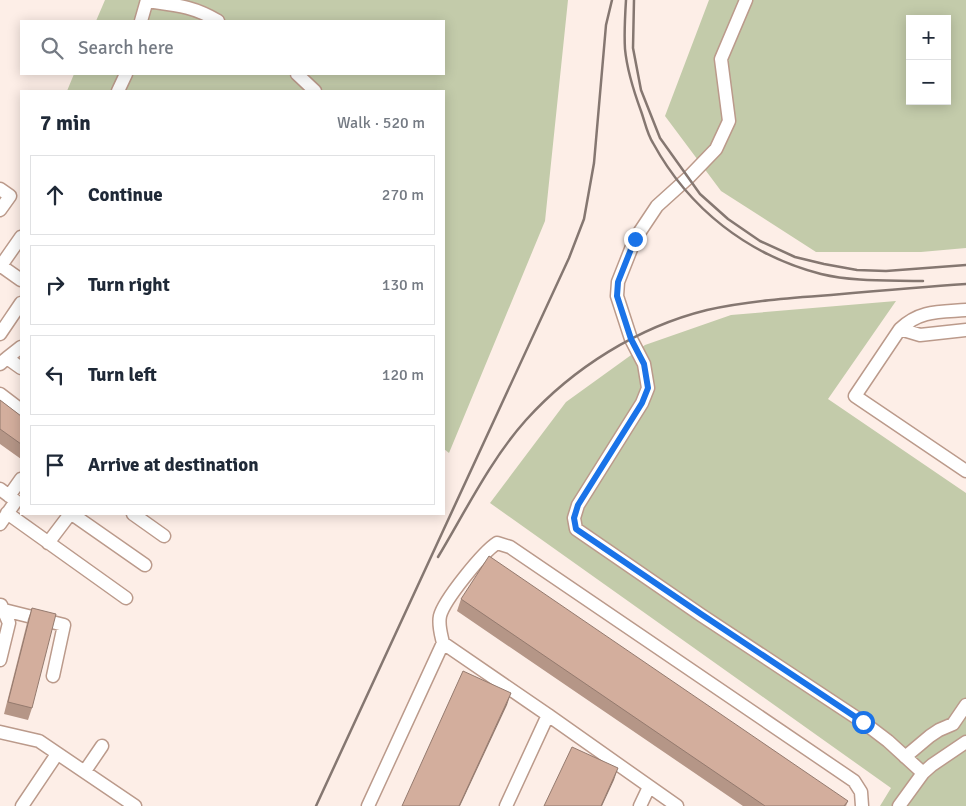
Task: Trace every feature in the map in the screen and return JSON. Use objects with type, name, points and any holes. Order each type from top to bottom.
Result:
[{"type":"street","points":[[746,0],[721,59],[729,121],[726,128],[716,149],[657,206],[635,239],[618,282],[617,296],[631,339],[644,364],[648,388],[642,403],[578,505],[574,518],[576,529],[863,722],[923,773]]},
{"type":"street","points":[[141,20],[147,1],[189,7],[216,20]]},
{"type":"street","points":[[118,90],[126,75]]},
{"type":"street","points":[[297,75],[314,90]]},
{"type":"street","points":[[0,189],[10,196],[0,210]]},
{"type":"street","points":[[20,238],[0,266],[20,279]]},
{"type":"street","points":[[0,334],[20,304]]},
{"type":"street","points":[[966,310],[925,313],[910,320],[900,329],[855,396],[966,471]]},
{"type":"street","points":[[900,329],[920,335],[966,330]]},
{"type":"street","points":[[20,348],[4,361],[20,368]]},
{"type":"street","points":[[0,394],[20,409]]},
{"type":"street","points":[[20,480],[4,492],[16,500],[4,519],[48,542],[126,598]]},
{"type":"street","points":[[48,542],[70,515]]},
{"type":"street","points":[[72,515],[145,565]]},
{"type":"street","points":[[134,515],[164,536]]},
{"type":"street","points":[[677,806],[443,643],[439,629],[440,615],[488,548],[497,543],[510,547],[854,781],[862,792],[862,806]]},
{"type":"street","points":[[0,660],[9,624],[2,606]]},
{"type":"street","points":[[2,606],[64,625],[53,676]]},
{"type":"street","points":[[368,806],[443,643]]},
{"type":"street","points":[[905,757],[930,736],[953,724],[966,705]]},
{"type":"street","points":[[506,806],[548,715]]},
{"type":"street","points":[[0,732],[39,741],[135,806]]},
{"type":"street","points":[[898,806],[923,773],[966,742]]},
{"type":"street","points":[[85,772],[102,746]]},
{"type":"street","points":[[954,750],[966,756]]},
{"type":"street","points":[[22,806],[57,754]]},
{"type":"street","points":[[640,806],[649,787]]},
{"type":"green space","points":[[105,0],[568,0],[545,221],[449,453],[445,450],[445,90],[67,90],[74,75],[445,75],[445,20],[96,20]]},
{"type":"green space","points":[[709,0],[966,0],[966,248],[921,252],[816,252],[721,191],[665,116]]},
{"type":"green space","points":[[896,301],[828,399],[966,493],[966,806],[880,806],[891,788],[490,503],[566,402],[645,345],[731,315]]},
{"type":"building","points":[[0,400],[20,415],[20,443],[0,429]]},
{"type":"building","points":[[489,556],[848,801],[844,806],[765,806],[461,599]]},
{"type":"building","points":[[32,608],[56,614],[32,708],[8,702]]},
{"type":"building","points":[[463,671],[511,693],[459,806],[402,806]]},
{"type":"building","points":[[572,747],[618,768],[601,806],[544,806]]},
{"type":"railway","points":[[316,806],[569,258],[584,219],[594,163],[606,25],[612,0]]},
{"type":"railway","points":[[626,0],[626,57],[631,81],[648,132],[668,167],[684,189],[703,208],[745,242],[794,266],[833,277],[923,281]]},
{"type":"railway","points":[[634,0],[633,48],[641,90],[660,138],[700,194],[728,219],[760,241],[795,257],[824,264],[857,270],[886,271],[966,265]]},
{"type":"railway","points":[[438,557],[490,469],[513,435],[526,420],[564,383],[608,352],[632,339],[681,317],[738,304],[966,284]]},
{"type":"route","points":[[635,239],[618,282],[617,296],[631,339],[644,364],[648,388],[642,403],[578,505],[574,518],[576,529],[863,722]]}]
